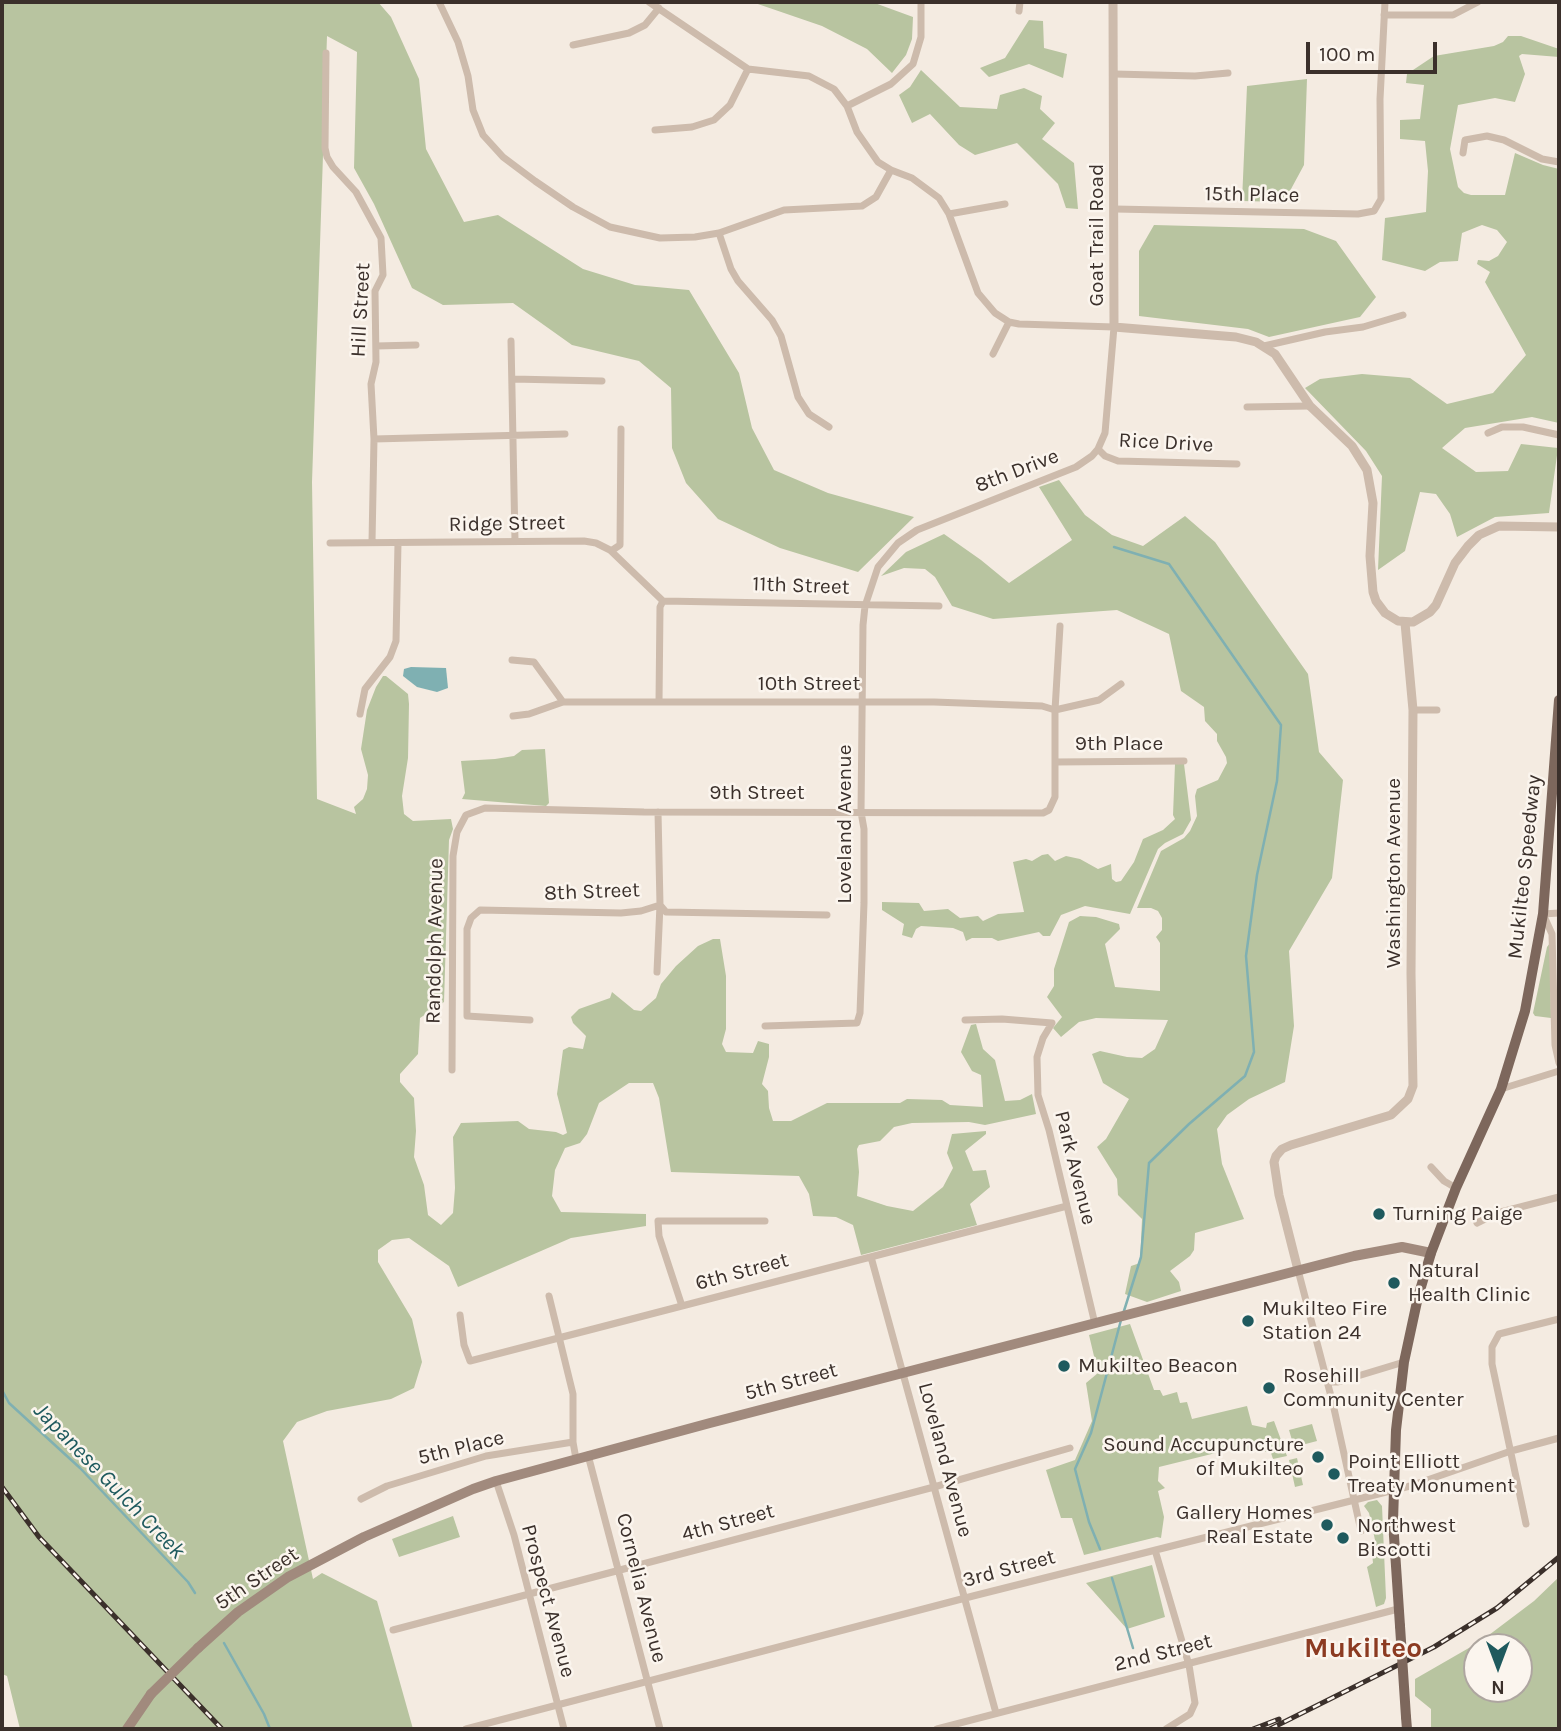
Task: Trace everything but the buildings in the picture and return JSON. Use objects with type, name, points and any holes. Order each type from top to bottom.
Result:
[{"type":"main road","name":"Mukilteo Speedway","points":[[1407,1723],[1394,1551],[1393,1489],[1396,1430],[1404,1362],[1431,1252],[1456,1188],[1501,1089],[1525,1011],[1543,915],[1559,700]]},
{"type":"main road","name":"5th Street","points":[[127,1729],[151,1694],[198,1648],[238,1612],[288,1577],[364,1537],[472,1489],[588,1455],[1298,1270],[1390,1248],[1402,1247],[1431,1252]]},
{"type":"street","points":[[439,2],[455,32],[473,110],[482,135],[503,157],[573,207],[610,227],[660,238],[719,233],[784,210],[862,206],[876,197],[891,170]]},
{"type":"street","points":[[649,2],[748,69],[808,76],[834,89],[847,106],[858,132],[878,162],[912,178],[939,198],[948,214],[978,293],[988,308],[1009,322],[1114,327],[1104,433],[1098,449]]},
{"type":"street","points":[[847,106],[891,84],[913,64],[921,37],[922,2]]},
{"type":"street","points":[[1019,11],[1020,2]]},
{"type":"street","name":"Goat Trail Road","points":[[1113,2],[1114,327],[1236,337],[1264,346]]},
{"type":"street","points":[[1385,2],[1384,15],[1453,16],[1478,2]]},
{"type":"street","points":[[573,45],[629,33],[645,25],[659,8]]},
{"type":"street","name":"15th Place","points":[[1115,209],[1368,213],[1377,208],[1381,199],[1380,99],[1384,15]]},
{"type":"street","name":"Hill Street","points":[[326,53],[327,157],[356,192],[381,238],[383,275],[375,291],[376,362],[372,384],[372,542]]},
{"type":"street","points":[[655,130],[692,127],[713,120],[730,105],[748,69]]},
{"type":"street","points":[[1114,74],[1195,76],[1228,73]]},
{"type":"street","points":[[1463,153],[1465,140],[1487,136],[1504,140],[1546,160],[1559,162]]},
{"type":"street","points":[[948,214],[1005,204]]},
{"type":"street","points":[[719,233],[738,281],[775,324],[798,397],[809,414],[829,427]]},
{"type":"street","points":[[1264,346],[1325,332],[1363,327],[1403,316]]},
{"type":"street","points":[[993,354],[1009,322]]},
{"type":"street","points":[[511,341],[515,541]]},
{"type":"street","points":[[376,346],[416,345]]},
{"type":"street","points":[[1264,346],[1282,363],[1310,406],[1352,446],[1367,470],[1373,503],[1370,565],[1373,592],[1385,613],[1405,623],[1420,619],[1430,612],[1436,606],[1455,562],[1479,535],[1499,526],[1559,527]]},
{"type":"street","points":[[513,379],[602,381]]},
{"type":"street","points":[[1248,407],[1310,406]]},
{"type":"street","points":[[1488,433],[1502,427],[1523,427],[1559,435]]},
{"type":"street","points":[[611,551],[620,545],[621,429]]},
{"type":"street","points":[[374,439],[565,434]]},
{"type":"street","name":"Rice Drive","points":[[1098,449],[1105,456],[1118,461],[1237,464]]},
{"type":"street","name":"8th Drive","points":[[865,606],[878,567],[906,537],[943,518],[1076,467],[1098,449]]},
{"type":"street","name":"Ridge Street","points":[[330,543],[596,543],[611,551],[663,601]]},
{"type":"street","points":[[360,714],[365,689],[390,657],[396,642],[398,544]]},
{"type":"street","points":[[659,702],[660,607],[663,601]]},
{"type":"street","name":"11th Street","points":[[663,601],[939,606]]},
{"type":"street","name":"Loveland Avenue","points":[[765,1026],[857,1023],[860,1013],[864,903],[864,829],[861,812],[865,606]]},
{"type":"street","name":"Washington Avenue","points":[[1298,1270],[1274,1162],[1282,1149],[1391,1115],[1408,1099],[1413,1086],[1413,710],[1405,623]]},
{"type":"street","points":[[1055,762],[1059,626]]},
{"type":"street","points":[[512,660],[534,662],[563,702]]},
{"type":"street","points":[[1055,710],[1099,700],[1121,684]]},
{"type":"street","name":"10th Street","points":[[513,716],[563,702],[863,702],[1042,706],[1055,710]]},
{"type":"street","points":[[1413,710],[1437,710]]},
{"type":"street","name":"9th Place","points":[[1055,762],[1184,761]]},
{"type":"street","name":"9th Street","points":[[466,816],[485,808],[658,812],[1034,814],[1049,810],[1055,797],[1055,762]]},
{"type":"street","points":[[657,972],[660,905],[658,812]]},
{"type":"street","name":"Randolph Avenue","points":[[452,1070],[453,856],[457,832],[466,816]]},
{"type":"street","name":"8th Street","points":[[480,910],[621,913],[642,911],[660,905],[666,912],[827,915]]},
{"type":"street","name":"Randolph Avenue","points":[[480,910],[471,918],[467,929],[467,1016],[530,1020]]},
{"type":"street","points":[[1559,914],[1543,915],[1552,934],[1555,1045],[1559,1063]]},
{"type":"street","name":"Park Avenue","points":[[965,1020],[1002,1019],[1052,1023],[1042,1038],[1037,1057],[1036,1079],[1095,1324]]},
{"type":"street","points":[[1501,1089],[1559,1071]]},
{"type":"street","points":[[1431,1167],[1444,1181],[1456,1188]]},
{"type":"street","points":[[1477,1223],[1497,1213],[1559,1197]]},
{"type":"street","name":"6th Street","points":[[460,1315],[464,1345],[470,1361],[1067,1206]]},
{"type":"street","points":[[682,1306],[659,1236],[658,1222],[765,1221]]},
{"type":"street","name":"Loveland Avenue","points":[[871,1257],[996,1713]]},
{"type":"street","points":[[1298,1270],[1328,1382],[1361,1531]]},
{"type":"street","points":[[549,1296],[573,1394],[573,1442],[576,1459]]},
{"type":"street","points":[[1526,1524],[1492,1364],[1492,1348],[1499,1334],[1559,1319]]},
{"type":"street","points":[[1328,1382],[1338,1382],[1404,1362]]},
{"type":"street","name":"3rd Street","points":[[466,1729],[1354,1498],[1410,1486],[1511,1451],[1559,1438]]},
{"type":"street","name":"5th Place","points":[[361,1499],[387,1486],[486,1456],[573,1442]]},
{"type":"street","name":"4th Street","points":[[393,1630],[528,1592],[934,1487],[1070,1448]]},
{"type":"street","name":"Cornelia Avenue","points":[[588,1455],[660,1729]]},
{"type":"street","name":"Prospect Avenue","points":[[496,1481],[514,1535],[564,1729]]},
{"type":"street","points":[[1155,1550],[1189,1665],[1195,1703],[1190,1714],[1166,1729]]},
{"type":"street","name":"2nd Street","points":[[937,1729],[1398,1609]]},
{"type":"green space","points":[[2,2],[378,2],[391,17],[419,79],[426,149],[464,222],[498,215],[583,269],[635,285],[689,290],[739,373],[752,428],[774,470],[828,493],[914,517],[858,572],[780,548],[718,519],[686,483],[672,448],[671,388],[639,361],[572,345],[513,303],[443,305],[412,288],[374,204],[354,168],[357,52],[327,36],[312,482],[317,799],[356,814],[354,807],[363,799],[367,789],[368,775],[361,749],[367,710],[376,687],[383,676],[386,676],[408,694],[408,758],[402,796],[404,814],[413,821],[451,819],[453,829],[449,840],[444,1002],[420,1018],[418,1054],[400,1074],[400,1082],[414,1098],[414,1157],[424,1185],[428,1215],[441,1225],[453,1213],[453,1137],[461,1123],[518,1121],[529,1129],[563,1135],[567,1133],[557,1094],[563,1050],[569,1047],[583,1049],[586,1036],[573,1023],[571,1017],[579,1009],[610,998],[612,992],[634,1010],[641,1011],[656,998],[661,984],[676,966],[698,946],[713,939],[720,939],[726,976],[726,1029],[722,1044],[726,1052],[753,1053],[758,1041],[769,1044],[769,1057],[762,1084],[768,1091],[773,1121],[791,1121],[827,1103],[900,1103],[907,1099],[942,1100],[950,1105],[983,1107],[981,1075],[972,1071],[961,1052],[971,1025],[976,1024],[983,1049],[995,1060],[1005,1101],[1020,1100],[1032,1094],[1036,1114],[985,1125],[969,1122],[912,1123],[894,1127],[880,1141],[859,1145],[857,1196],[913,1211],[943,1187],[953,1168],[947,1153],[952,1134],[986,1131],[986,1134],[965,1151],[973,1171],[986,1170],[990,1187],[970,1204],[977,1225],[861,1255],[853,1225],[836,1217],[813,1216],[809,1194],[799,1176],[671,1172],[659,1098],[653,1083],[629,1083],[599,1103],[587,1134],[580,1143],[565,1148],[555,1170],[552,1196],[561,1212],[646,1214],[646,1226],[571,1238],[458,1287],[449,1266],[409,1238],[392,1240],[378,1250],[378,1262],[412,1319],[422,1362],[414,1388],[391,1399],[327,1411],[297,1422],[283,1441],[313,1579],[322,1573],[377,1601],[413,1729],[20,1729],[7,1676],[2,1674]]},
{"type":"green space","points":[[752,2],[872,2],[913,17],[912,39],[906,55],[892,73],[867,49],[822,26]]},
{"type":"green space","points":[[1029,20],[1043,21],[1044,48],[1067,54],[1063,78],[1029,64],[989,77],[980,68],[1005,58]]},
{"type":"green space","points":[[1508,36],[1521,36],[1559,49],[1559,57],[1519,56],[1525,74],[1515,102],[1495,98],[1458,105],[1450,149],[1458,187],[1471,195],[1505,195],[1515,153],[1559,169],[1559,423],[1532,417],[1465,428],[1442,448],[1476,472],[1508,471],[1521,444],[1558,448],[1549,513],[1495,517],[1457,537],[1450,514],[1436,494],[1420,492],[1405,551],[1378,570],[1382,476],[1366,451],[1305,388],[1320,379],[1362,374],[1410,378],[1447,404],[1493,393],[1526,355],[1485,282],[1490,272],[1477,264],[1478,260],[1489,261],[1498,256],[1507,242],[1497,230],[1482,225],[1462,233],[1458,261],[1440,262],[1425,271],[1382,260],[1385,218],[1426,212],[1428,171],[1425,141],[1400,139],[1400,120],[1420,119],[1424,85],[1406,83],[1407,74],[1434,56],[1494,46]]},
{"type":"green space","points":[[921,70],[960,107],[997,109],[1000,95],[1024,88],[1042,96],[1040,109],[1055,123],[1042,139],[1074,163],[1078,209],[1066,208],[1058,184],[1017,143],[975,155],[959,145],[930,114],[912,123],[899,95],[910,87]]},
{"type":"green space","points":[[1307,79],[1304,165],[1284,202],[1242,201],[1247,86]]},
{"type":"green space","points":[[1154,225],[1304,229],[1336,241],[1376,297],[1360,317],[1269,337],[1248,329],[1139,316],[1139,251]]},
{"type":"green space","points":[[1059,480],[1085,515],[1112,535],[1143,546],[1185,516],[1215,542],[1308,674],[1319,752],[1343,780],[1332,878],[1289,951],[1294,1026],[1285,1082],[1249,1099],[1227,1115],[1217,1129],[1222,1164],[1244,1219],[1195,1233],[1194,1250],[1170,1271],[1179,1282],[1181,1291],[1147,1302],[1125,1294],[1131,1266],[1140,1263],[1142,1219],[1118,1195],[1117,1179],[1097,1147],[1106,1139],[1129,1099],[1103,1083],[1092,1054],[1100,1051],[1142,1058],[1155,1049],[1168,1020],[1096,1018],[1079,1022],[1061,1037],[1053,1028],[1062,1017],[1047,997],[1054,986],[1054,969],[1069,922],[1080,916],[1096,917],[1119,924],[1120,929],[1105,944],[1115,987],[1160,991],[1160,943],[1156,937],[1162,930],[1162,918],[1158,911],[1151,908],[1137,908],[1161,851],[1184,838],[1190,831],[1197,816],[1197,789],[1218,780],[1227,763],[1226,757],[1217,741],[1217,734],[1205,721],[1204,707],[1181,691],[1169,634],[1117,610],[993,619],[952,606],[935,577],[925,569],[904,568],[881,576],[906,552],[944,534],[1009,583],[1072,540],[1039,487]]},
{"type":"green space","points":[[545,749],[549,803],[546,806],[462,799],[465,793],[461,761],[495,759],[514,756],[522,750]]},
{"type":"green space","points":[[1175,764],[1184,764],[1191,820],[1183,834],[1158,849],[1130,914],[1085,906],[1061,915],[1050,936],[1043,936],[1039,932],[998,941],[992,938],[972,938],[966,941],[963,932],[953,928],[921,926],[916,929],[912,938],[902,935],[904,924],[882,910],[882,902],[919,903],[924,911],[948,909],[960,918],[978,916],[983,921],[998,914],[1024,912],[1013,862],[1026,859],[1032,861],[1048,854],[1055,861],[1066,856],[1080,859],[1098,869],[1111,864],[1112,879],[1121,881],[1134,862],[1143,839],[1163,830],[1175,819]]},
{"type":"green space","points":[[1550,943],[1551,1018],[1535,1016],[1533,1013]]},
{"type":"green space","points":[[1130,1324],[1154,1390],[1160,1390],[1163,1396],[1177,1392],[1180,1403],[1187,1402],[1192,1419],[1247,1406],[1252,1425],[1266,1428],[1267,1423],[1274,1421],[1287,1456],[1273,1459],[1271,1453],[1259,1450],[1228,1450],[1159,1467],[1158,1481],[1165,1488],[1158,1491],[1164,1517],[1161,1538],[1084,1555],[1072,1518],[1061,1518],[1046,1470],[1075,1460],[1092,1421],[1086,1383],[1098,1373],[1089,1335]]},
{"type":"green space","points":[[1312,1424],[1317,1441],[1294,1447],[1289,1430]]},
{"type":"green space","points":[[1297,1458],[1303,1485],[1295,1487],[1289,1460]]},
{"type":"green space","points":[[1377,1500],[1382,1506],[1386,1598],[1384,1604],[1376,1607],[1367,1567],[1373,1563],[1371,1543],[1375,1540],[1369,1513],[1364,1506]]},
{"type":"green space","points":[[453,1516],[460,1537],[399,1557],[392,1539]]},
{"type":"green space","points":[[1152,1565],[1165,1617],[1127,1629],[1086,1583]]},
{"type":"green space","points":[[1559,1577],[1559,1729],[1431,1729],[1431,1709],[1415,1696],[1415,1679],[1463,1651],[1463,1703],[1533,1703],[1533,1633],[1492,1633],[1534,1601]]},
{"type":"water","points":[[446,668],[448,688],[437,692],[417,687],[403,676],[404,669]]},
{"type":"waterway","points":[[1114,547],[1169,564],[1281,725],[1277,781],[1257,875],[1246,956],[1254,1052],[1245,1076],[1149,1163],[1141,1257],[1123,1314]]},
{"type":"waterway","points":[[1100,1549],[1089,1522],[1075,1469],[1091,1433],[1121,1320]]},
{"type":"waterway","name":"Japanese Gulch Creek","points":[[2,1390],[9,1403],[80,1468],[188,1582],[195,1593]]},
{"type":"waterway","points":[[1112,1578],[1133,1648]]},
{"type":"waterway","name":"Japanese Gulch Creek","points":[[224,1643],[270,1729]]},
{"type":"railway","points":[[2,1487],[39,1537],[222,1729]]},
{"type":"railway","points":[[1270,1729],[1434,1647],[1497,1608],[1559,1557]]},
{"type":"railway","points":[[1253,1729],[1279,1719]]},
{"type":"place","name":"Turning Paige","points":[[1379,1214]]},
{"type":"place","name":"Natural Health Clinic","points":[[1394,1283]]},
{"type":"place","name":"Mukilteo Fire Station 24","points":[[1248,1321]]},
{"type":"place","name":"Mukilteo Beacon","points":[[1064,1366]]},
{"type":"place","name":"Rosehill Community Center","points":[[1269,1388]]},
{"type":"place","name":"Sound Accupuncture of Mukilteo","points":[[1318,1457]]},
{"type":"place","name":"Point Elliott Treaty Monument","points":[[1334,1474]]},
{"type":"place","name":"Gallery Homes Real Estate","points":[[1327,1525]]},
{"type":"place","name":"Northwest Biscotti","points":[[1343,1538]]},
{"type":"district","name":"Mukilteo","points":[[1363,1649]]}]
